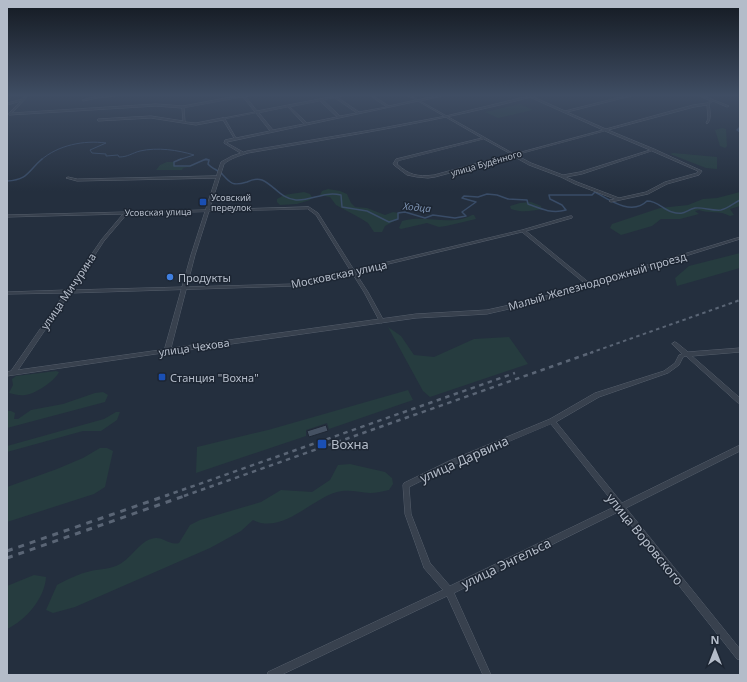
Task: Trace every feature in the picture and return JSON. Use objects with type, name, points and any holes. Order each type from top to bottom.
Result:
[{"type":"street","points":[[229,127],[235,138]]},
{"type":"street","points":[[269,127],[272,130]]},
{"type":"street","points":[[242,153],[225,142],[235,138],[290,127]]},
{"type":"street","points":[[167,351],[183,289],[219,172],[229,158],[242,153],[390,127]]},
{"type":"street","points":[[464,127],[535,166],[618,199]]},
{"type":"street","points":[[599,127],[700,172],[698,174],[666,183],[648,193],[611,201]]},
{"type":"street","name":"улица Будённого","points":[[484,138],[397,160],[395,164],[406,173],[421,178],[455,172],[618,127]]},
{"type":"street","points":[[562,176],[581,173],[652,150]]},
{"type":"street","points":[[68,178],[77,180],[219,172]]},
{"type":"street","name":"Усовская улица","points":[[7,216],[309,208],[317,214],[353,271]]},
{"type":"street","name":"улица Мичурина","points":[[10,373],[103,240],[127,212]]},
{"type":"street","name":"Московская улица","points":[[7,293],[294,285],[523,231],[571,217]]},
{"type":"street","points":[[523,231],[590,285]]},
{"type":"street","name":"Малый Железнодорожный проезд","points":[[382,321],[416,316],[487,312],[533,302],[740,238]]},
{"type":"street","points":[[353,271],[382,321]]},
{"type":"street","name":"улица Чехова","points":[[10,373],[382,321]]},
{"type":"street","points":[[675,344],[740,401]]},
{"type":"street","points":[[687,354],[740,350]]},
{"type":"street","name":"улица Дарвина","points":[[487,675],[449,591],[427,565],[408,514],[406,485],[451,463],[552,421],[597,395],[666,372],[677,364],[681,356],[687,354]]},
{"type":"street","name":"улица Воровского","points":[[552,421],[620,508],[740,656]]},
{"type":"street","name":"улица Энгельса","points":[[271,675],[449,591],[740,448]]},
{"type":"green space","points":[[722,128],[726,129],[727,146],[725,148],[720,146],[715,130]]},
{"type":"green space","points":[[670,154],[717,157],[717,169],[706,168]]},
{"type":"green space","points":[[167,162],[174,162],[175,166],[181,167],[197,165],[183,168],[182,170],[156,170],[160,165]]},
{"type":"green space","points":[[328,189],[347,194],[351,203],[355,207],[367,208],[385,215],[393,212],[398,213],[398,219],[385,226],[382,232],[374,232],[368,223],[336,205],[330,197],[320,195],[322,191]]},
{"type":"green space","points":[[304,192],[310,194],[312,197],[310,200],[297,204],[280,205],[277,202],[277,199],[284,195]]},
{"type":"green space","points":[[740,192],[740,206],[730,209],[734,215],[730,216],[722,213],[699,210],[695,211],[699,214],[680,219],[661,219],[652,226],[621,235],[610,228],[612,224],[660,208],[688,205],[703,199],[717,198]]},
{"type":"green space","points":[[531,202],[541,206],[542,209],[519,211],[511,209],[510,206],[520,203]]},
{"type":"green space","points":[[474,215],[476,219],[446,226],[439,227],[427,223],[401,229],[399,228],[402,221],[411,219],[455,220]]},
{"type":"green space","points":[[740,253],[740,268],[677,286],[675,278],[689,266]]},
{"type":"green space","points":[[388,327],[401,336],[414,355],[434,357],[474,339],[509,337],[528,364],[430,397],[423,391]]},
{"type":"green space","points":[[56,371],[59,372],[54,379],[34,393],[17,395],[9,393],[13,385],[12,379],[16,376]]},
{"type":"green space","points":[[408,390],[413,400],[329,429],[327,423],[306,430],[306,436],[196,473],[197,447],[268,430]]},
{"type":"green space","points":[[103,392],[108,395],[105,402],[7,428],[7,411],[15,413],[14,419],[18,419],[31,410],[63,404],[95,393]]},
{"type":"green space","points":[[116,412],[120,412],[117,420],[101,431],[83,431],[7,452],[7,446],[104,419]]},
{"type":"green space","points":[[100,448],[107,448],[113,451],[105,487],[94,494],[7,522],[7,487],[57,469],[83,458]]},
{"type":"green space","points":[[350,464],[385,472],[392,478],[393,484],[389,490],[375,493],[349,491],[337,492],[317,501],[285,520],[275,523],[264,523],[253,520],[241,531],[210,548],[75,607],[53,613],[46,610],[57,585],[91,571],[117,566],[147,540],[159,538],[175,544],[179,543],[190,525],[200,520],[261,502],[281,490],[312,492],[330,480],[338,465]]},
{"type":"green space","points":[[34,575],[46,577],[42,593],[33,608],[21,620],[7,629],[7,586]]},
{"type":"building","name":"Вохна","points":[[326,425],[328,431],[309,437],[307,431]]},
{"type":"waterway","name":"Ходца","points":[[41,160],[63,147],[89,142],[106,143],[90,150],[92,153],[106,154],[106,156],[118,155],[119,157],[122,157],[140,151],[153,149],[174,150],[194,155],[180,159]]},
{"type":"waterway","name":"Ходца","points":[[180,159],[174,162],[174,166],[190,166],[206,159],[209,160]]},
{"type":"waterway","name":"Ходца","points":[[7,181],[24,177],[41,160]]},
{"type":"waterway","name":"Ходца","points":[[204,160],[209,160]]},
{"type":"waterway","name":"Ходца","points":[[209,160],[208,164],[210,166],[235,184],[260,179],[282,195],[296,200],[329,194],[341,195],[342,207],[367,211],[389,222],[398,219],[398,213],[405,212],[425,218],[433,215],[455,218],[466,216],[462,212],[476,202],[462,198],[464,196],[478,197],[487,194],[497,195],[508,199],[527,200],[528,204],[537,208],[556,211],[566,210],[562,205],[550,199],[549,195],[592,195],[595,192],[607,199],[628,207],[635,207],[647,201],[651,201],[669,211],[676,213],[685,212],[695,208],[721,210],[740,200]]},
{"type":"railway","points":[[590,353],[740,300]]},
{"type":"railway","points":[[184,496],[593,352]]},
{"type":"railway","points":[[165,496],[515,373]]},
{"type":"railway","points":[[7,551],[168,495]]},
{"type":"railway","points":[[7,558],[187,495]]},
{"type":"place","name":"Усовский переулок","points":[[203,202]]},
{"type":"place","name":"Продукты","points":[[170,277]]},
{"type":"place","name":"Станция \"Вохна\"","points":[[162,377]]},
{"type":"place","name":"Вохна","points":[[322,444]]}]
